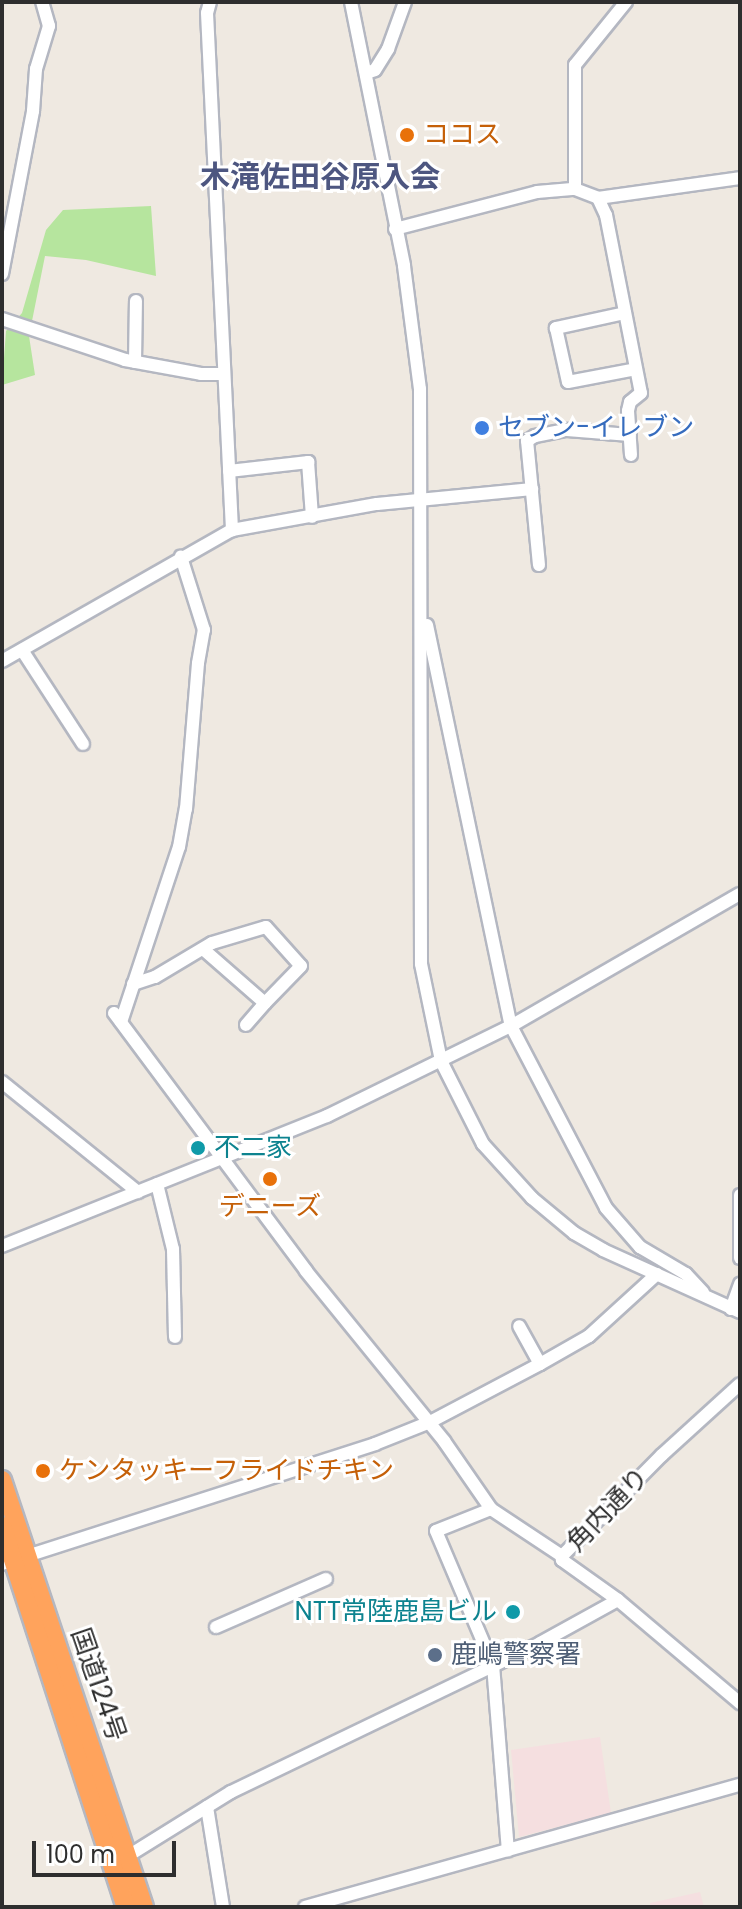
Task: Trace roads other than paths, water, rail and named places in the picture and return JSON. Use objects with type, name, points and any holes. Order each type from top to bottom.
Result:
[{"type":"highway","name":"国道124号","points":[[2,1480],[14,1560],[128,1856],[144,1907]]},
{"type":"highway","name":"国道124号","points":[[2,1526],[126,1907]]},
{"type":"street","points":[[2,274],[33,111],[36,69],[49,26],[42,2]]},
{"type":"street","points":[[210,2],[207,13],[232,530]]},
{"type":"street","points":[[351,2],[404,266],[420,389],[421,964],[441,1061],[483,1144],[532,1198],[574,1233],[735,1310],[740,1284]]},
{"type":"street","points":[[366,73],[375,70],[388,49],[405,2]]},
{"type":"street","points":[[575,189],[575,65],[626,2]]},
{"type":"street","points":[[395,229],[537,192],[575,189],[598,198],[740,178]]},
{"type":"street","points":[[598,198],[606,215],[641,393],[630,402],[631,455]]},
{"type":"street","points":[[135,362],[136,301]]},
{"type":"street","points":[[625,313],[556,328],[568,382],[636,369]]},
{"type":"street","points":[[2,319],[135,362],[201,374],[224,374]]},
{"type":"street","points":[[539,565],[527,441],[535,436],[567,430],[630,435]]},
{"type":"street","points":[[229,471],[308,462],[312,517]]},
{"type":"street","points":[[2,661],[232,530],[420,499],[532,489]]},
{"type":"street","points":[[181,557],[204,630],[198,663],[186,809],[179,847],[133,984],[117,1017],[306,1271],[430,1422],[491,1509],[562,1556]]},
{"type":"street","points":[[422,611],[511,1026],[606,1208],[640,1247],[686,1274],[709,1299]]},
{"type":"street","points":[[22,650],[83,744]]},
{"type":"street","points":[[2,1246],[327,1116],[511,1026],[740,894]]},
{"type":"street","points":[[133,984],[155,977],[203,949],[266,927],[301,966],[246,1025]]},
{"type":"street","points":[[203,949],[265,1003]]},
{"type":"street","points":[[2,1082],[138,1192]]},
{"type":"street","points":[[157,1184],[173,1249],[175,1337]]},
{"type":"street","points":[[740,1199],[740,1258]]},
{"type":"street","points":[[14,1560],[375,1444],[430,1422],[589,1336],[657,1274]]},
{"type":"street","points":[[519,1326],[540,1364]]},
{"type":"street","name":"角内通り","points":[[740,1384],[662,1455],[562,1556],[562,1560],[618,1600],[740,1703]]},
{"type":"street","points":[[491,1509],[436,1531],[493,1665],[508,1850]]},
{"type":"street","points":[[216,1627],[326,1579]]},
{"type":"street","points":[[128,1856],[207,1807],[618,1600]]},
{"type":"street","points":[[305,1907],[740,1785]]},
{"type":"street","points":[[207,1807],[223,1907]]},
{"type":"place","name":"ココス","points":[[407,135]]},
{"type":"place","name":"セブン-イレブン","points":[[482,428]]},
{"type":"place","name":"不二家","points":[[198,1148]]},
{"type":"place","name":"デニーズ","points":[[270,1179]]},
{"type":"place","name":"ケンタッキーフライドチキン","points":[[43,1471]]},
{"type":"place","name":"NTT常陸鹿島ビル","points":[[513,1612]]},
{"type":"place","name":"鹿嶋警察署","points":[[435,1655]]},
{"type":"district","name":"木滝佐田谷原入会","points":[[320,177]]}]
